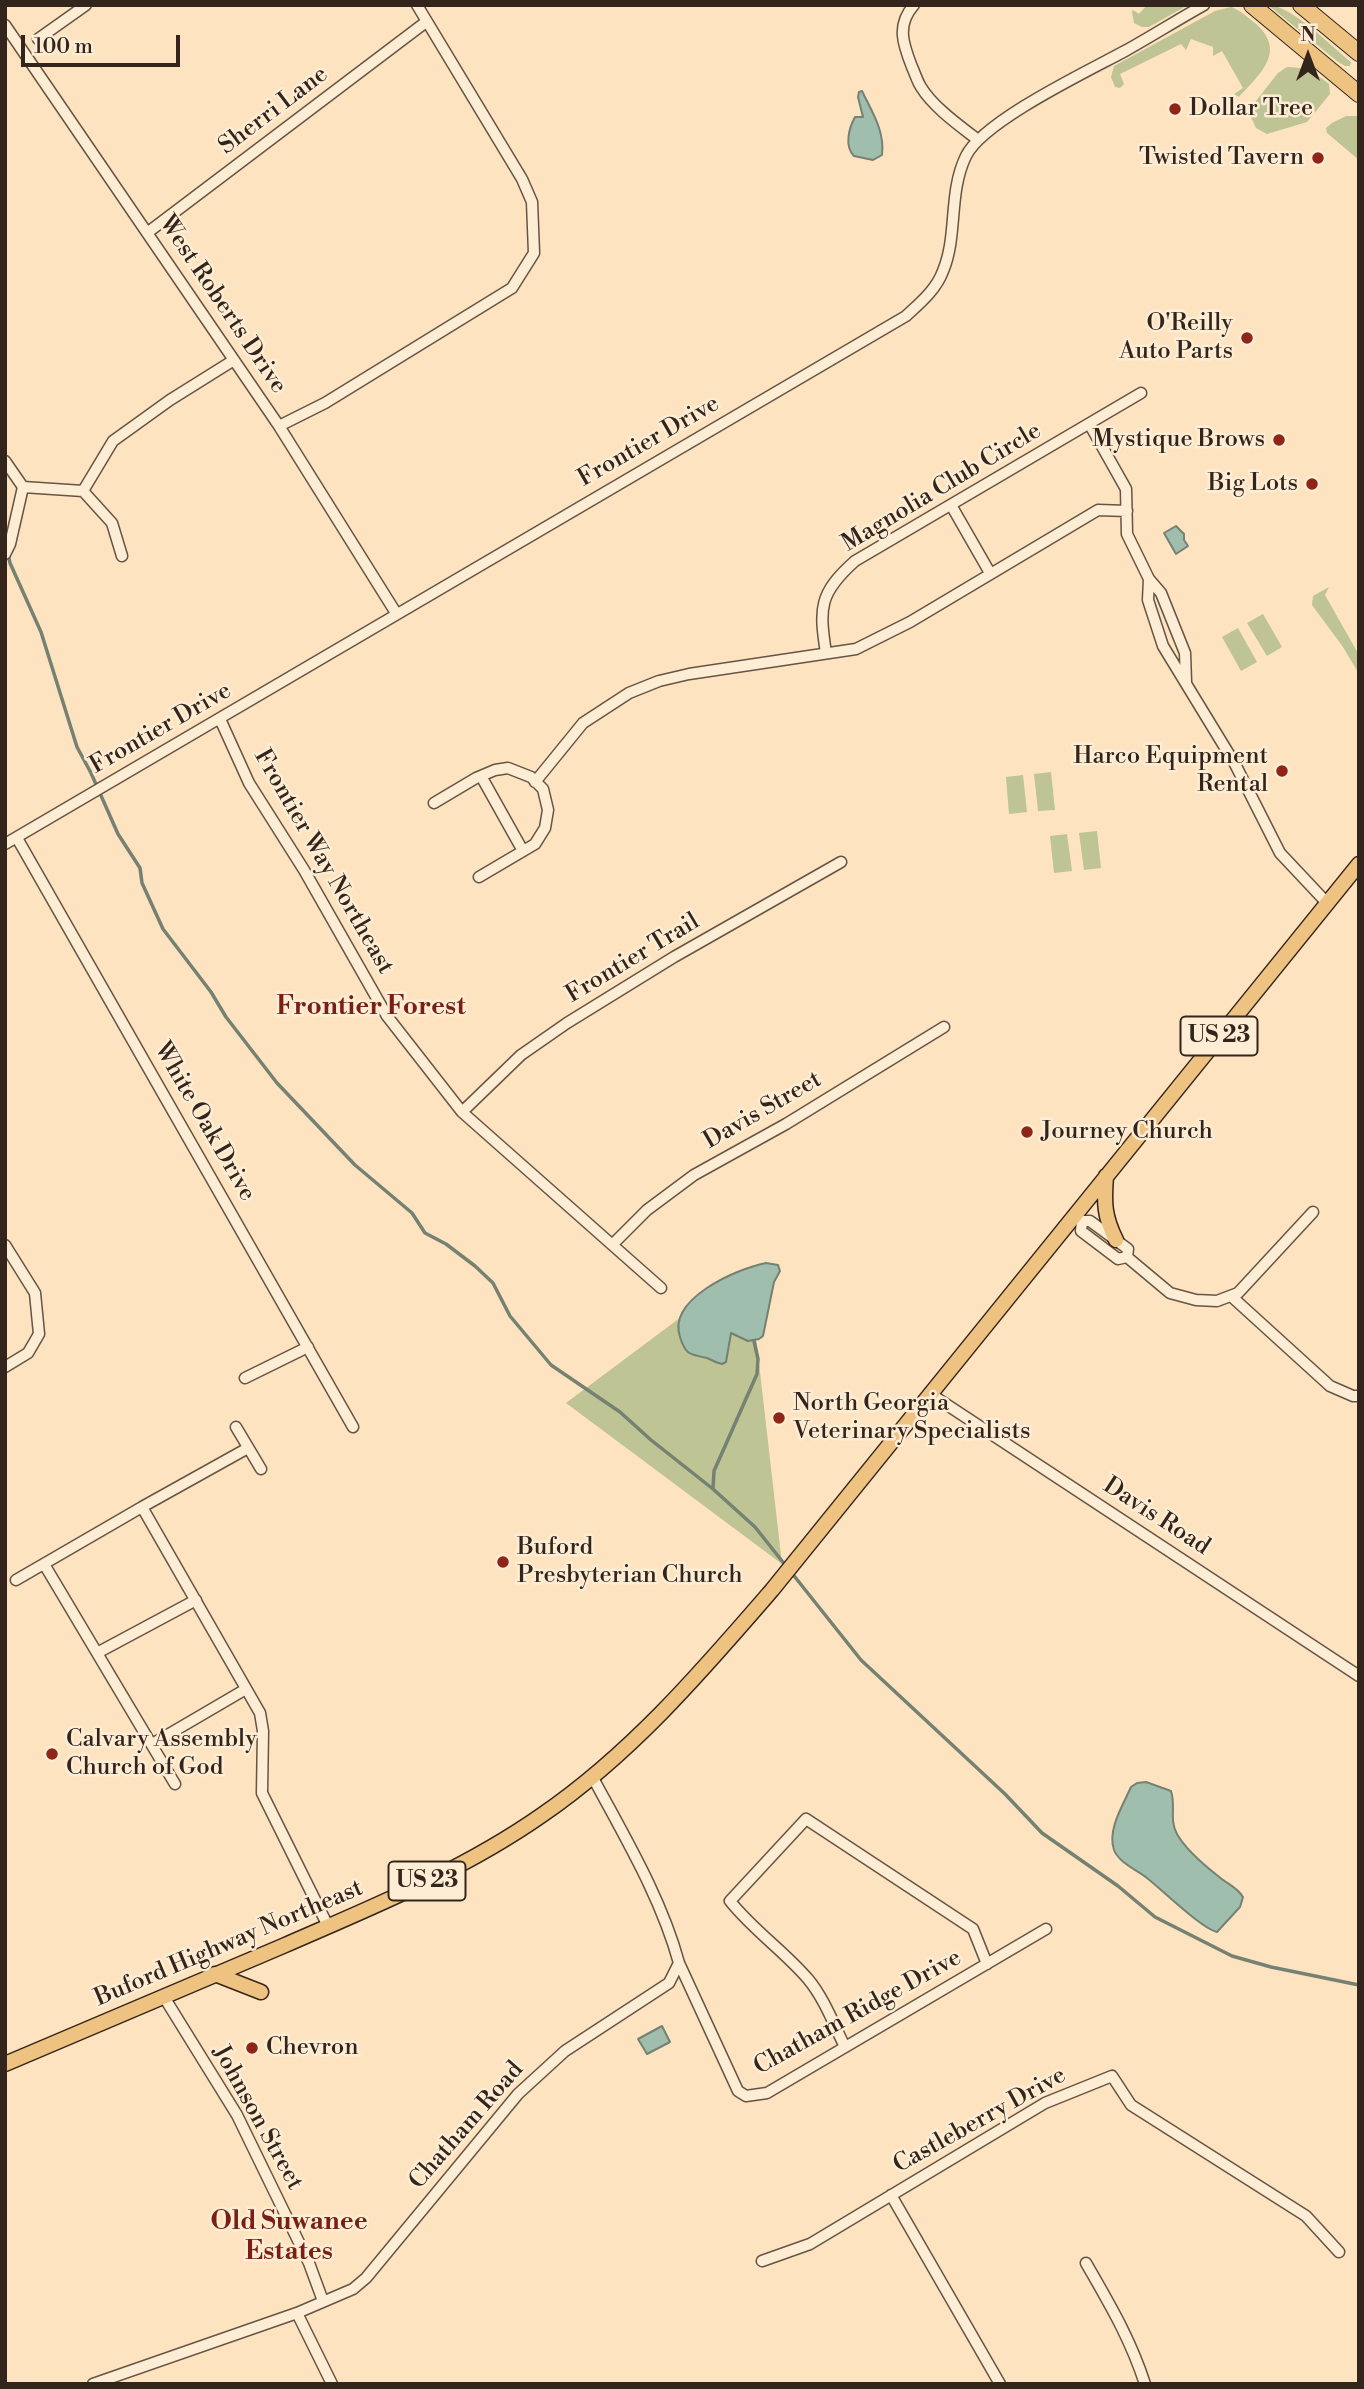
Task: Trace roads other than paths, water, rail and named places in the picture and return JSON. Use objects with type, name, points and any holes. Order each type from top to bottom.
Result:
[{"type":"highway","points":[[1252,5],[1359,94]]},
{"type":"highway","points":[[1301,5],[1359,52]]},
{"type":"highway","points":[[1312,5],[1321,22]]},
{"type":"main road","name":"Buford Highway Northeast","points":[[5,2064],[373,1908],[467,1863],[543,1814],[628,1746],[703,1670],[772,1590],[929,1393],[1078,1218],[1106,1176],[1359,864]]},
{"type":"main road","points":[[1106,1176],[1105,1212],[1116,1240]]},
{"type":"main road","points":[[215,1974],[261,1993]]},
{"type":"street","points":[[38,39],[86,5]]},
{"type":"street","points":[[279,426],[325,403],[512,288],[534,253],[532,202],[522,179],[417,5]]},
{"type":"street","points":[[914,5],[905,14],[902,24],[903,43],[922,89],[949,117],[978,140]]},
{"type":"street","name":"Frontier Drive","points":[[5,844],[906,316],[931,291],[943,271],[950,242],[955,187],[966,155],[978,140],[1016,111],[1204,5]]},
{"type":"street","name":"Sherri Lane","points":[[147,233],[426,22]]},
{"type":"street","name":"West Roberts Drive","points":[[5,25],[279,426],[396,613]]},
{"type":"street","points":[[83,491],[113,442],[170,400],[234,360]]},
{"type":"street","name":"Magnolia Club Circle","points":[[826,653],[821,618],[829,587],[855,561],[1141,393]]},
{"type":"street","points":[[1090,425],[1126,489],[1127,534],[1149,579],[1161,593],[1174,624],[1185,653],[1186,682]]},
{"type":"street","points":[[5,461],[23,487],[8,549]]},
{"type":"street","points":[[23,487],[83,491],[112,523],[122,555]]},
{"type":"street","points":[[951,505],[990,573]]},
{"type":"street","points":[[536,782],[583,723],[629,693],[659,681],[689,674],[856,649],[910,622],[1097,510],[1127,511]]},
{"type":"street","points":[[1149,579],[1148,600],[1163,646],[1235,764],[1280,853],[1327,903]]},
{"type":"street","points":[[1158,629],[1174,624]]},
{"type":"street","name":"Frontier Way Northeast","points":[[220,719],[249,783],[304,870],[387,1016],[461,1112],[661,1287]]},
{"type":"street","points":[[434,803],[481,776],[508,768],[531,777],[543,789],[548,810],[545,828],[535,844],[479,877]]},
{"type":"street","points":[[481,776],[523,851]]},
{"type":"street","name":"White Oak Drive","points":[[17,838],[353,1427]]},
{"type":"street","name":"Frontier Trail","points":[[461,1112],[521,1055],[567,1023],[674,957],[841,862]]},
{"type":"street","name":"Davis Street","points":[[613,1244],[647,1210],[694,1175],[786,1124],[944,1027]]},
{"type":"street","points":[[1126,1257],[1170,1293],[1196,1300],[1217,1301],[1238,1293],[1313,1212]]},
{"type":"street","points":[[1078,1218],[1090,1221],[1128,1249],[1126,1257],[1118,1259],[1081,1231],[1078,1218]]},
{"type":"street","points":[[5,1244],[35,1293],[39,1334],[28,1353],[5,1367]]},
{"type":"street","points":[[1231,1296],[1330,1386],[1359,1396]]},
{"type":"street","points":[[245,1378],[308,1347]]},
{"type":"street","name":"Davis Road","points":[[929,1393],[1359,1676]]},
{"type":"street","points":[[236,1427],[261,1469]]},
{"type":"street","points":[[16,1580],[248,1448]]},
{"type":"street","points":[[142,1507],[260,1713],[263,1731],[262,1793],[328,1926]]},
{"type":"street","points":[[44,1564],[175,1784]]},
{"type":"street","points":[[97,1653],[196,1600]]},
{"type":"street","points":[[152,1744],[246,1689]]},
{"type":"street","points":[[592,1776],[649,1885],[672,1936],[679,1963]]},
{"type":"street","points":[[845,2047],[811,1982],[786,1955],[746,1921],[730,1901],[806,1819],[973,1929],[987,1964]]},
{"type":"street","name":"Chatham Ridge Drive","points":[[679,1963],[738,2091],[746,2096],[767,2092],[1046,1929]]},
{"type":"street","name":"Chatham Road","points":[[93,2384],[297,2313],[353,2289],[366,2278],[518,2094],[565,2051],[669,1983],[679,1963]]},
{"type":"street","name":"Johnson Street","points":[[164,1997],[237,2115],[303,2251],[323,2301]]},
{"type":"street","name":"Castleberry Drive","points":[[762,2262],[810,2244],[1045,2103],[1111,2076],[1131,2105],[1306,2216],[1339,2252]]},
{"type":"street","points":[[891,2195],[1000,2384]]},
{"type":"street","points":[[1086,2263],[1124,2327],[1134,2348],[1145,2384]]},
{"type":"street","points":[[297,2313],[332,2384]]},
{"type":"waterway","points":[[8,553],[41,632],[77,747],[118,834],[140,868],[142,883],[163,929],[211,992],[226,1017],[277,1083],[355,1165],[412,1213],[425,1233],[446,1244],[493,1283],[510,1316],[551,1365],[620,1412],[713,1489],[755,1527],[786,1566]]},
{"type":"waterway","points":[[713,1489],[714,1471],[757,1374],[758,1359],[754,1341]]},
{"type":"waterway","points":[[791,1572],[861,1660],[1005,1794],[1042,1833],[1118,1886],[1155,1917],[1232,1956],[1359,1985]]},
{"type":"place","name":"Dollar Tree","points":[[1175,109]]},
{"type":"place","name":"Twisted Tavern","points":[[1318,158]]},
{"type":"place","name":"O'Reilly Auto Parts","points":[[1247,338]]},
{"type":"place","name":"Mystique Brows","points":[[1279,440]]},
{"type":"place","name":"Big Lots","points":[[1312,484]]},
{"type":"place","name":"Harco Equipment Rental","points":[[1282,771]]},
{"type":"place","name":"Journey Church","points":[[1027,1132]]},
{"type":"place","name":"North Georgia Veterinary Specialists","points":[[779,1418]]},
{"type":"place","name":"Buford Presbyterian Church","points":[[503,1562]]},
{"type":"place","name":"Calvary Assembly Church of God","points":[[52,1754]]},
{"type":"place","name":"Chevron","points":[[252,2048]]},
{"type":"district","name":"Frontier Forest","points":[[371,1008]]},
{"type":"district","name":"Old Suwanee Estates","points":[[289,2238]]}]
